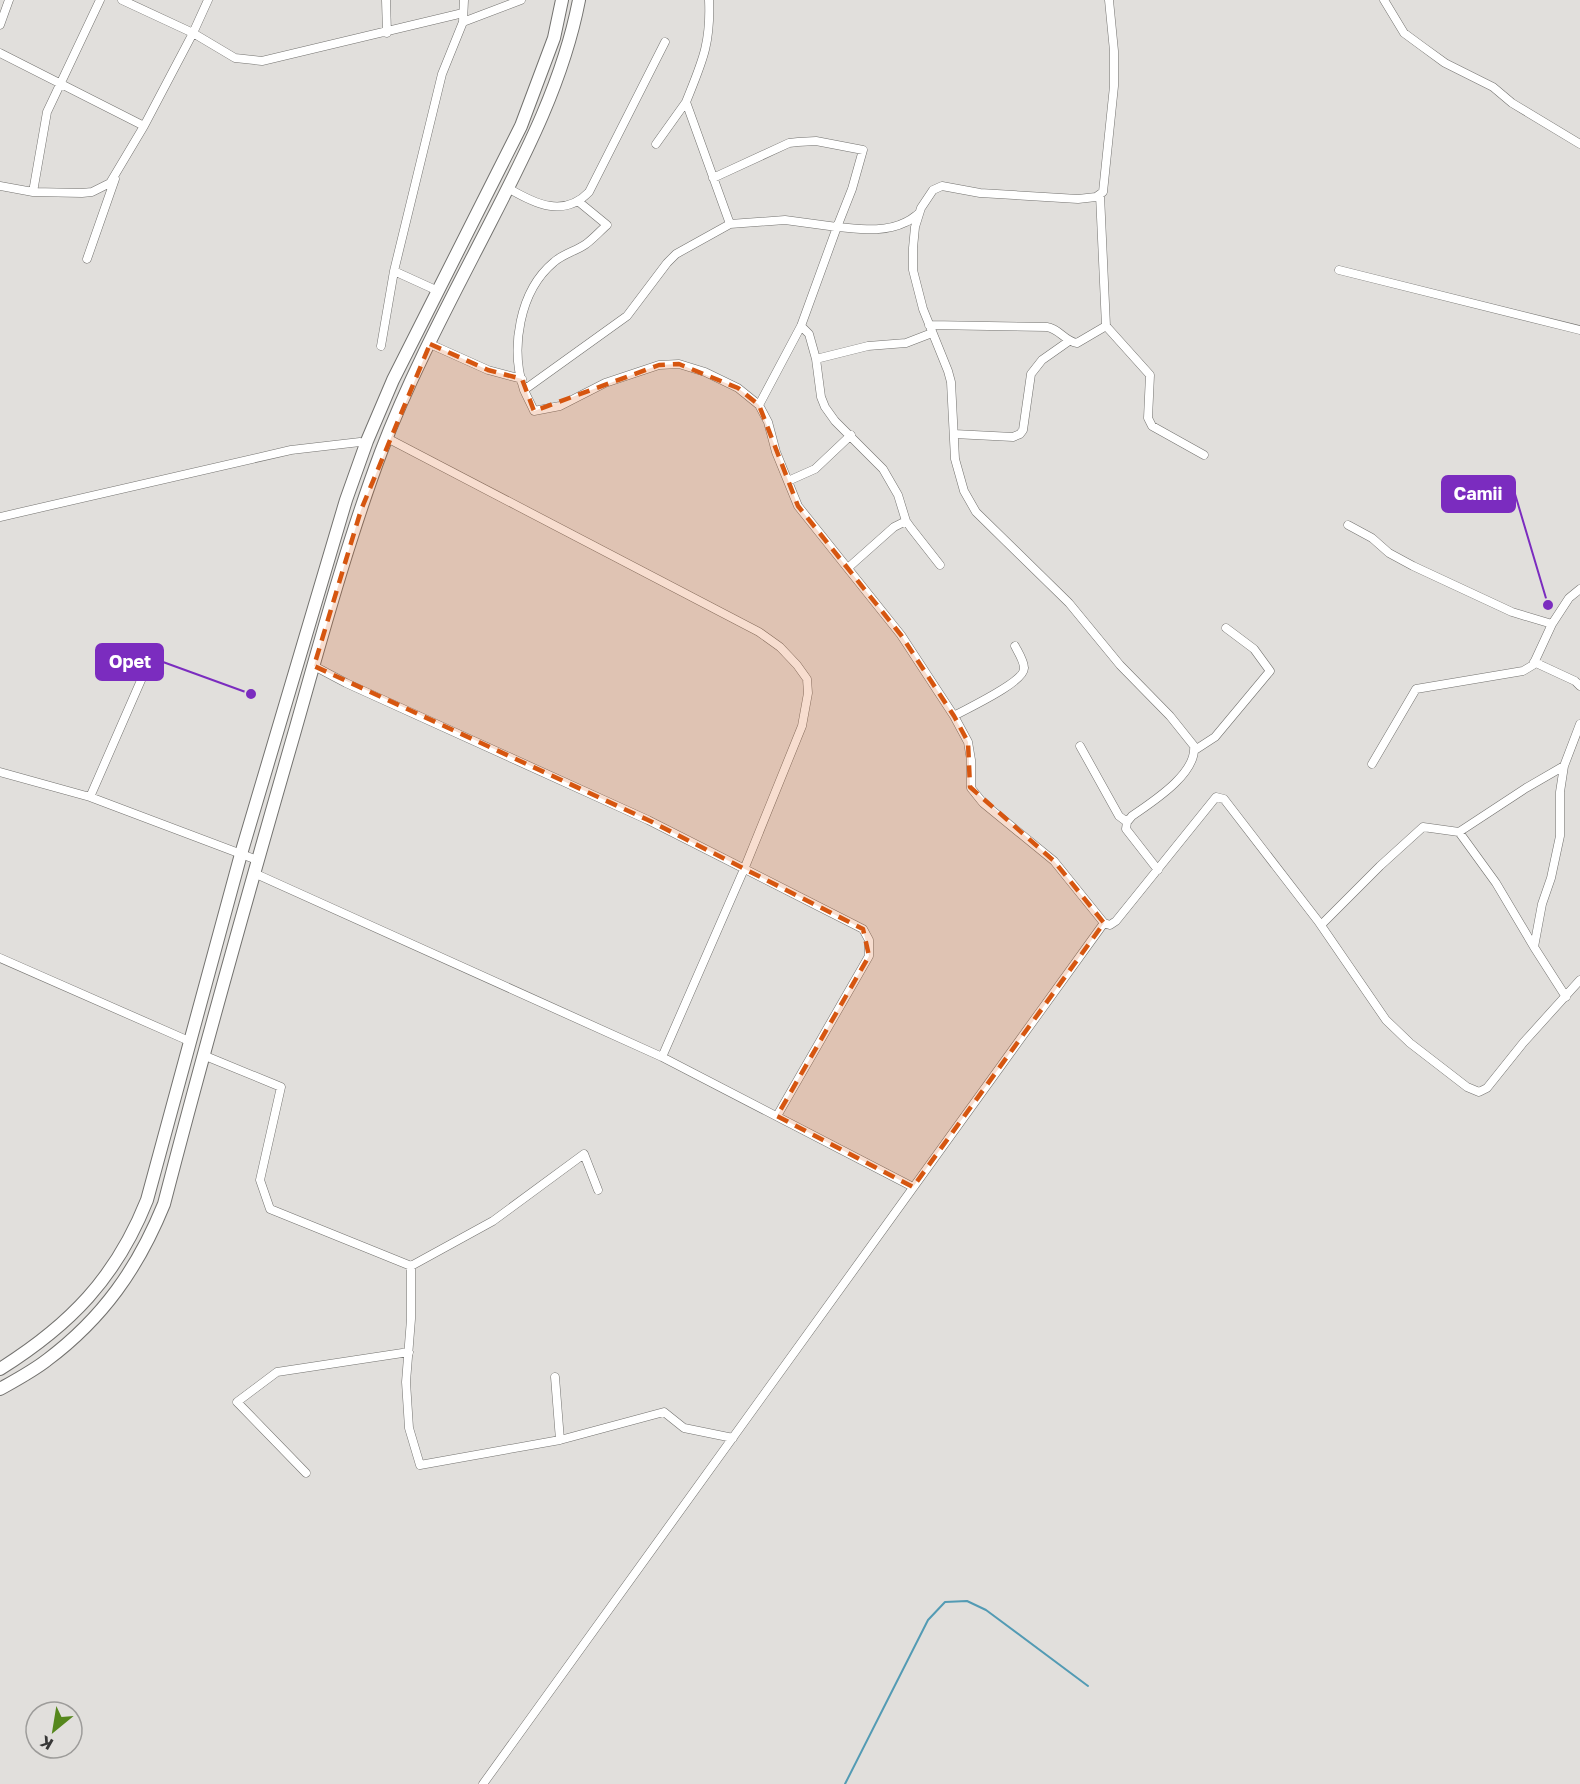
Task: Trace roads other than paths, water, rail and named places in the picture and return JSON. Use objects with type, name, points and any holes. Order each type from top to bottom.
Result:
[{"type":"main road","points":[[0,1369],[29,1351],[57,1329],[92,1292],[119,1258],[133,1234],[147,1200],[241,854],[343,511],[366,444],[393,380],[521,126],[554,38],[562,0]]},
{"type":"main road","points":[[0,1389],[45,1362],[85,1329],[104,1309],[134,1267],[164,1204],[257,860],[361,510],[387,438],[429,344],[538,127],[559,75],[579,0]]},
{"type":"street","points":[[0,25],[9,0]]},
{"type":"street","points":[[33,192],[45,121],[100,0]]},
{"type":"street","points":[[122,0],[193,33],[226,55],[254,62],[387,33],[463,13]]},
{"type":"street","points":[[0,186],[33,192],[92,192],[110,183],[144,126],[208,0]]},
{"type":"street","points":[[386,0],[387,33]]},
{"type":"street","points":[[381,346],[394,271],[442,74],[463,22],[464,0]]},
{"type":"street","points":[[463,22],[521,0]]},
{"type":"street","points":[[656,144],[686,102],[705,56],[708,41],[709,0]]},
{"type":"street","points":[[1109,0],[1114,51],[1114,86],[1105,187],[1100,195],[1106,326],[1150,375],[1148,418],[1152,426],[1204,455]]},
{"type":"street","points":[[1384,0],[1404,33],[1422,47],[1445,63],[1493,87],[1512,103],[1580,144]]},
{"type":"street","points":[[508,188],[528,200],[546,206],[565,206],[579,202],[589,192],[665,42]]},
{"type":"street","points":[[0,53],[144,126]]},
{"type":"street","points":[[686,102],[730,224]]},
{"type":"street","points":[[713,178],[789,143],[816,141],[863,150],[852,189],[801,326],[759,405]]},
{"type":"street","points":[[87,259],[116,175]]},
{"type":"street","points":[[1100,195],[1090,198],[1067,198],[980,193],[939,186],[933,190],[918,214],[912,260],[915,280],[929,325],[951,382],[955,459],[960,480],[976,512],[1069,603],[1120,665],[1193,742],[1195,750],[1192,760],[1173,786],[1127,822],[1126,829],[1158,870]]},
{"type":"street","points":[[579,202],[607,225],[585,244],[555,261],[544,272],[530,294],[520,318],[517,348],[524,390],[534,411],[560,406],[605,383],[648,369],[679,364],[705,372],[738,388],[759,405],[768,422],[776,452],[798,506],[901,635],[954,716],[968,742],[971,760],[971,788],[983,802],[1054,861],[1104,923],[1110,924],[1116,921],[1216,796],[1224,799],[1321,925],[1386,1020],[1410,1043],[1467,1087],[1479,1092],[1487,1088],[1523,1043],[1580,980]]},
{"type":"street","points":[[524,390],[627,316],[676,254],[730,224],[785,220],[879,230],[904,223],[918,214]]},
{"type":"street","points":[[1339,270],[1580,330]]},
{"type":"street","points":[[394,271],[438,291]]},
{"type":"street","points":[[929,325],[1047,327],[1057,330],[1069,341],[1077,343],[1106,326]]},
{"type":"street","points":[[801,326],[809,334],[825,407],[835,421],[851,435],[889,478],[898,495],[906,521],[940,565]]},
{"type":"street","points":[[816,359],[868,346],[906,343],[932,333]]},
{"type":"street","points":[[954,434],[1013,437],[1020,434],[1023,430],[1031,375],[1042,360],[1069,341]]},
{"type":"street","points":[[429,344],[488,370],[522,379]]},
{"type":"street","points":[[788,481],[815,469],[851,435]]},
{"type":"street","points":[[387,438],[759,632],[780,647],[807,679],[808,693],[802,726],[662,1057]]},
{"type":"street","points":[[0,517],[291,450],[360,442],[366,444]]},
{"type":"street","points":[[849,567],[894,527],[906,521]]},
{"type":"street","points":[[1348,525],[1372,538],[1389,553],[1413,566],[1512,612],[1552,624]]},
{"type":"street","points":[[1372,764],[1416,690],[1523,671],[1533,665],[1552,624],[1569,598],[1580,589]]},
{"type":"street","points":[[1195,750],[1215,737],[1270,671],[1254,649],[1226,628]]},
{"type":"street","points":[[954,716],[1010,685],[1022,675],[1024,666],[1015,646]]},
{"type":"street","points":[[1534,662],[1575,681],[1580,686]]},
{"type":"street","points":[[314,666],[346,683],[648,820],[863,929],[869,940],[869,956],[777,1116]]},
{"type":"street","points":[[90,797],[142,678]]},
{"type":"street","points":[[1534,947],[1542,904],[1551,878],[1560,836],[1560,792],[1564,766],[1580,724]]},
{"type":"street","points":[[1080,746],[1119,816],[1127,822]]},
{"type":"street","points":[[1321,925],[1422,827],[1459,832],[1564,766]]},
{"type":"street","points":[[0,772],[90,797],[257,860]]},
{"type":"street","points":[[1459,832],[1496,883],[1566,997]]},
{"type":"street","points":[[254,873],[662,1057],[913,1187]]},
{"type":"street","points":[[483,1784],[1104,923]]},
{"type":"street","points":[[0,958],[189,1041]]},
{"type":"street","points":[[203,1055],[281,1087],[260,1180],[270,1209],[411,1266]]},
{"type":"street","points":[[411,1266],[493,1221],[584,1154],[598,1190]]},
{"type":"street","points":[[411,1266],[411,1319],[406,1382],[410,1428],[420,1465],[560,1440],[664,1412],[684,1428],[733,1438]]},
{"type":"street","points":[[306,1473],[237,1402],[277,1372],[409,1353]]},
{"type":"street","points":[[555,1377],[560,1440]]},
{"type":"waterway","points":[[845,1784],[928,1620],[945,1602],[967,1601],[986,1610],[1088,1686]]},
{"type":"place","name":"Camii","points":[[1548,605]]},
{"type":"place","name":"Opet","points":[[251,694]]}]
